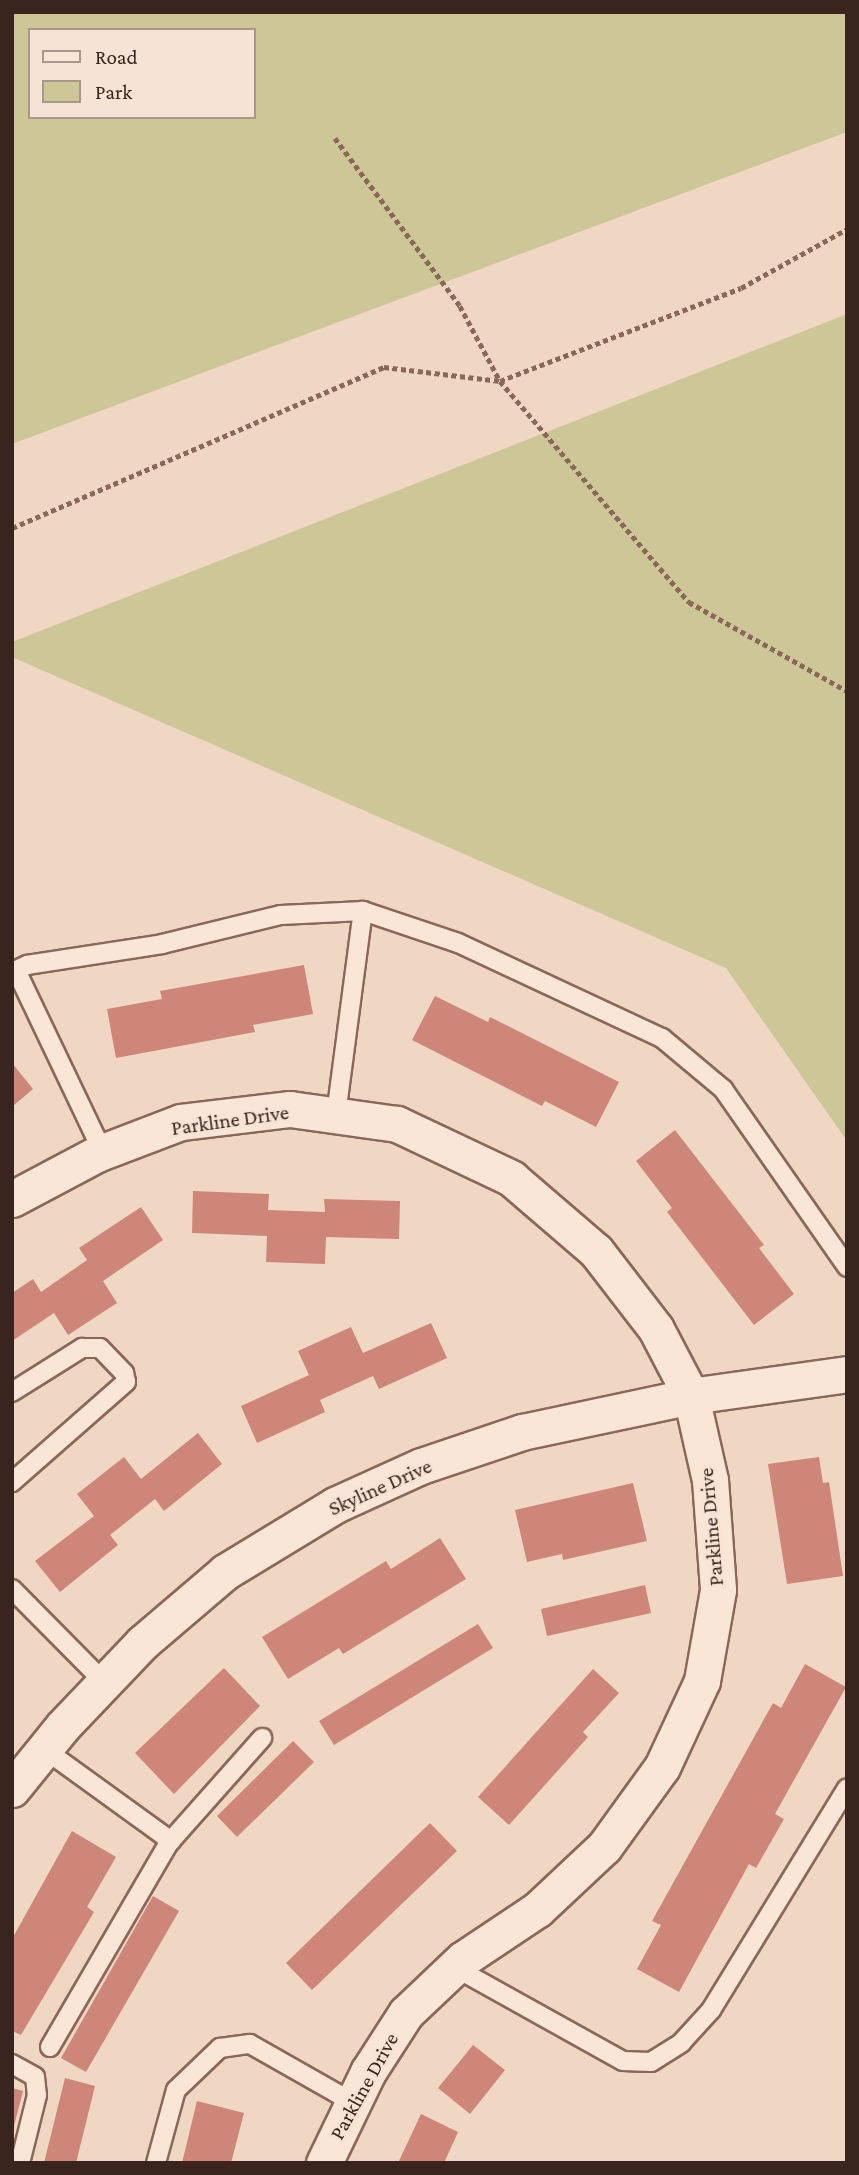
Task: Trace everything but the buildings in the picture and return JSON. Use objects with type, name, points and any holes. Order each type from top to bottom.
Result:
[{"type":"street","name":"Parkline Drive","points":[[12,1199],[103,1152],[181,1122],[290,1109],[397,1124],[511,1178],[596,1251],[656,1329],[691,1396],[710,1480],[718,1590],[702,1681],[662,1767],[604,1847],[538,1909],[454,1967],[406,2013],[352,2102],[324,2163]]},
{"type":"street","name":"Skyline Drive","points":[[12,1789],[44,1749],[142,1643],[225,1572],[335,1505],[421,1466],[522,1432],[691,1396],[847,1374]]},
{"type":"lane","points":[[335,1115],[363,911]]},
{"type":"lane","points":[[103,1152],[14,971],[162,944],[281,915],[363,911],[458,943],[662,1038],[723,1088],[847,1267]]},
{"type":"lane","points":[[12,1392],[82,1348],[100,1348],[124,1373],[126,1382],[12,1482]]},
{"type":"lane","points":[[12,1590],[104,1682]]},
{"type":"lane","points":[[50,2047],[172,1841],[262,1738]]},
{"type":"lane","points":[[44,1749],[172,1841]]},
{"type":"lane","points":[[454,1967],[623,2061],[651,2062],[681,2043],[711,2010],[847,1788]]},
{"type":"lane","points":[[156,2163],[176,2090],[220,2048],[250,2044],[352,2102]]},
{"type":"lane","points":[[12,2064],[34,2077],[37,2095],[20,2163]]},
{"type":"path","points":[[335,138],[460,306],[500,380],[689,601],[847,691]]},
{"type":"path","points":[[12,528],[384,367],[500,380],[741,288],[847,229]]},
{"type":"green space","points":[[12,12],[847,12],[847,132],[12,444]]},
{"type":"green space","points":[[847,314],[847,1141],[726,968],[12,657],[12,642]]}]
